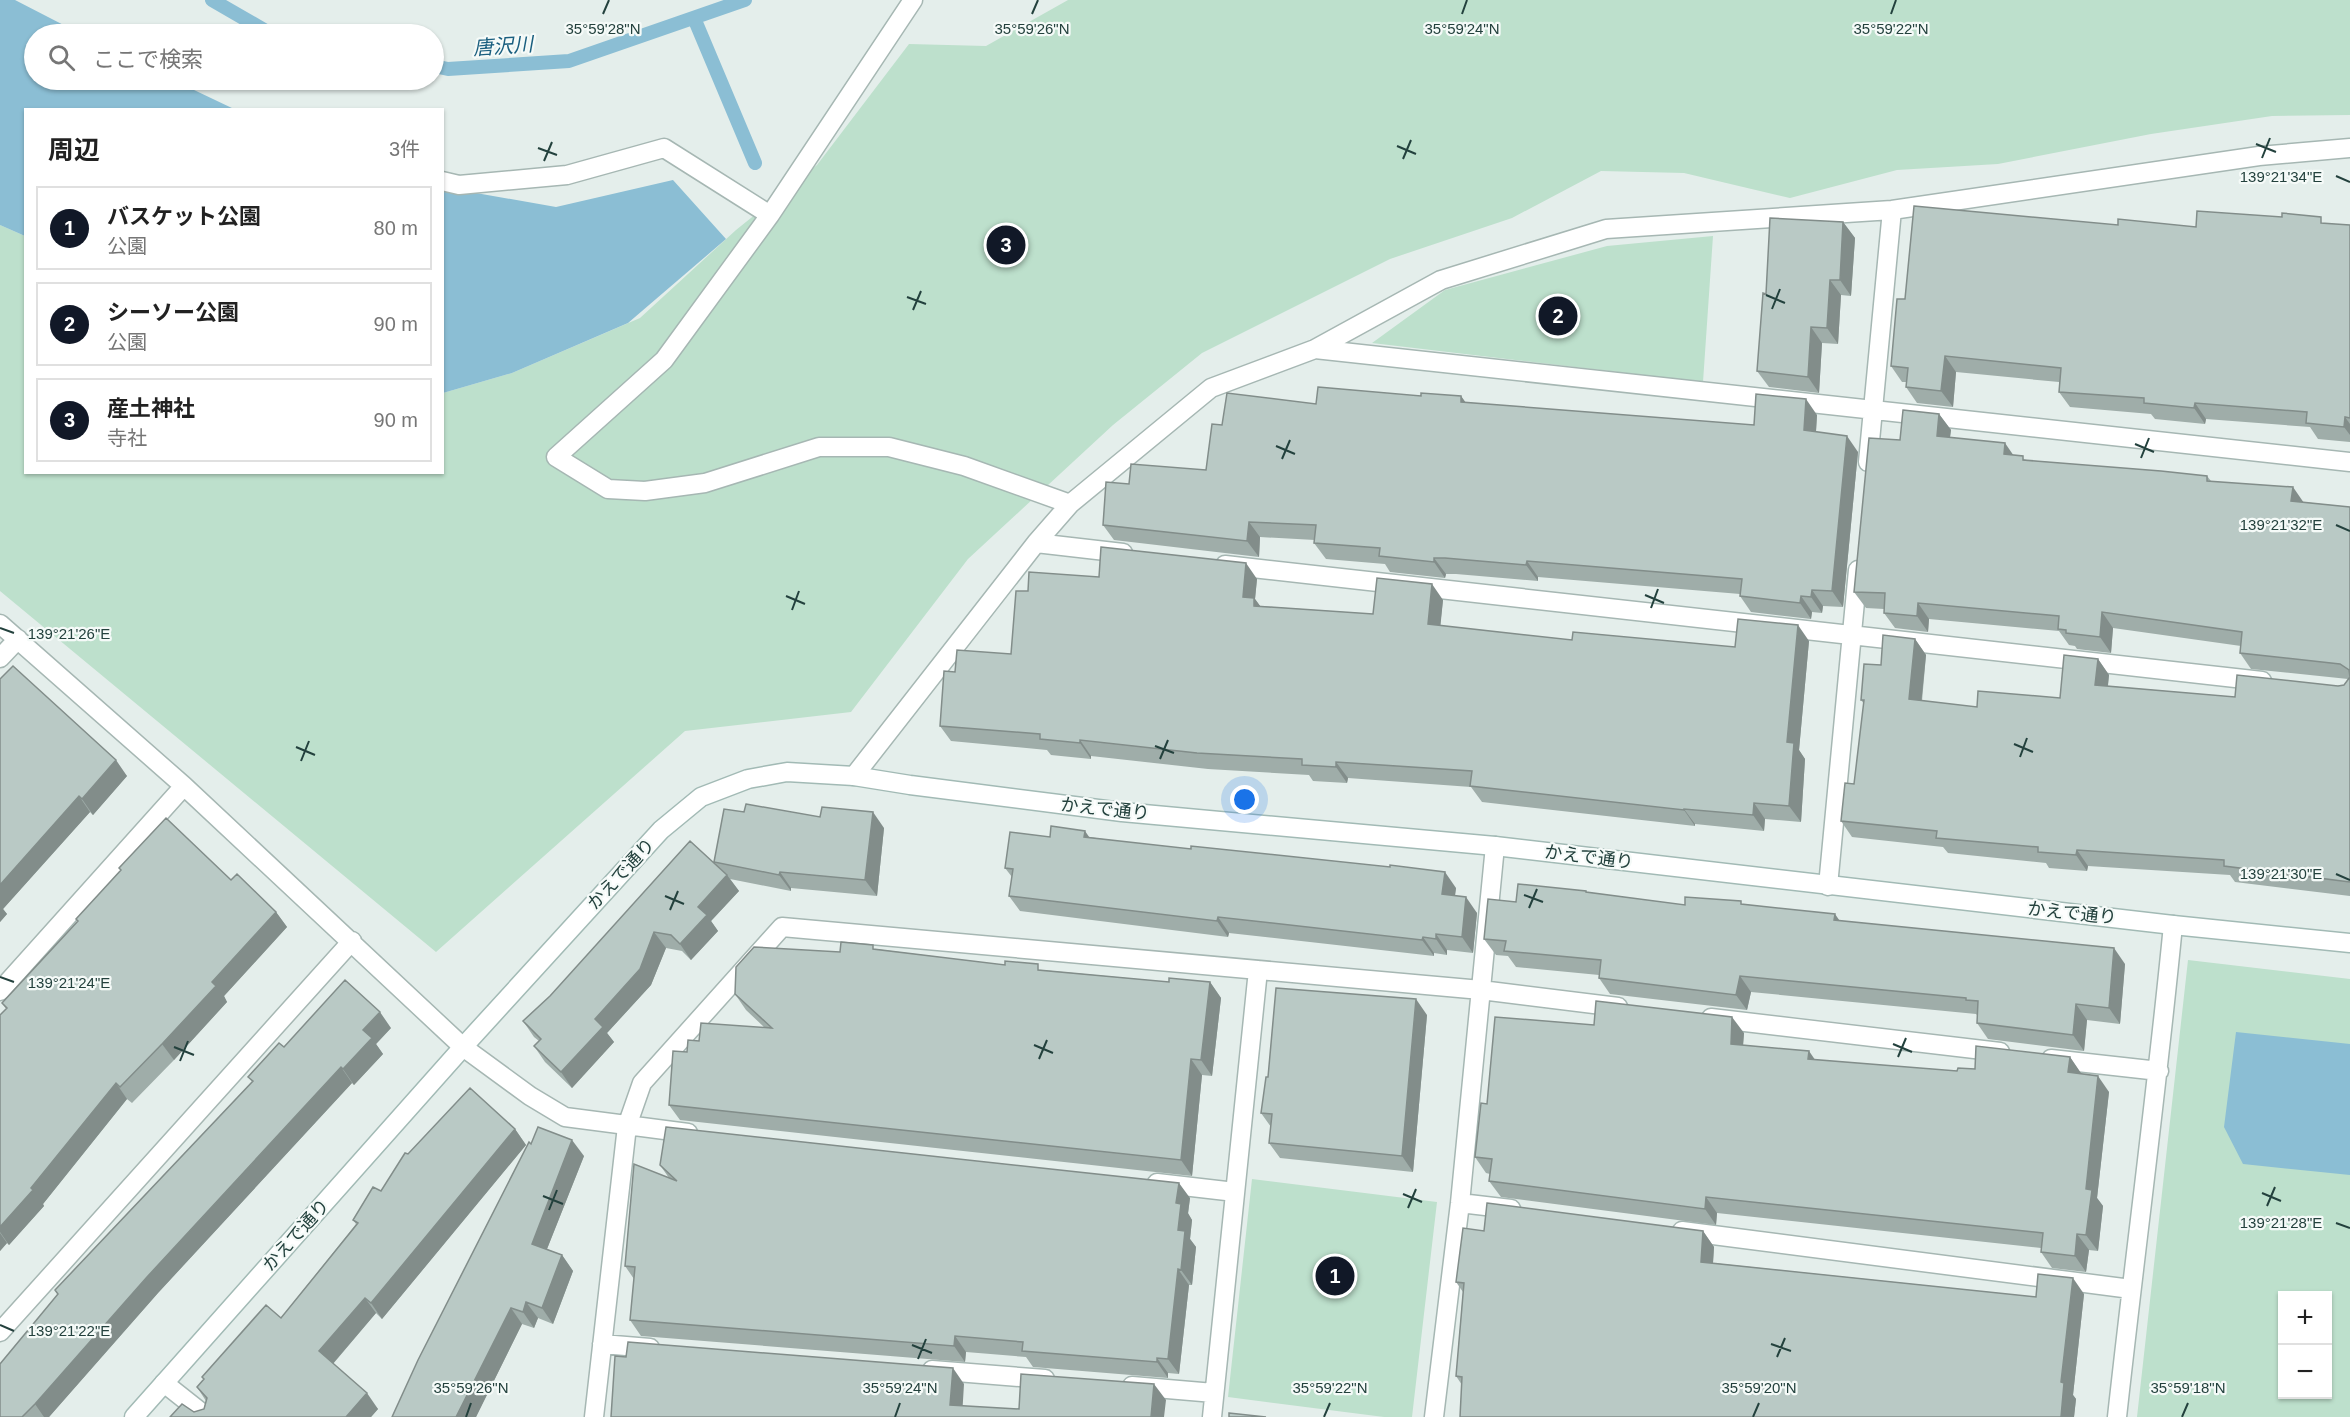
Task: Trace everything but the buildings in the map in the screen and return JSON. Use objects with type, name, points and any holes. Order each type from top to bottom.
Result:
[{"type":"street","points":[[913,0],[770,215],[664,360],[556,457],[608,489],[645,491],[705,483],[819,447],[889,447],[964,465],[1070,504]]},
{"type":"street","points":[[444,181],[459,185],[567,175],[664,148],[770,215]]},
{"type":"street","points":[[854,776],[1036,543],[1070,504],[1211,388],[1315,349],[1441,280],[1606,229],[1892,210],[2259,156],[2350,148]]},
{"type":"street","points":[[1867,481],[1892,210]]},
{"type":"street","points":[[1315,349],[2350,462]]},
{"type":"street","points":[[1036,543],[1143,555]]},
{"type":"street","points":[[1828,886],[1860,553]]},
{"type":"street","points":[[1214,563],[1852,637],[2279,683]]},
{"type":"street","points":[[0,624],[184,786],[463,1047],[530,1096],[565,1117],[709,1135]]},
{"type":"street","points":[[0,658],[18,639]]},
{"type":"street","name":"かえで通り","points":[[134,1417],[463,1047],[661,830],[701,797],[748,779],[787,772],[854,776],[1122,812],[1495,846],[1828,886],[2350,943]]},
{"type":"street","points":[[0,991],[184,786]]},
{"type":"street","points":[[1434,1417],[1460,1203],[1495,846]]},
{"type":"street","points":[[2117,1417],[2159,1071],[2174,925]]},
{"type":"street","points":[[594,1417],[627,1126],[642,1083],[782,927],[1481,990],[1636,1009]]},
{"type":"street","points":[[0,1332],[352,941]]},
{"type":"street","points":[[1212,1417],[1258,970]]},
{"type":"street","points":[[1695,1016],[2159,1071]]},
{"type":"street","points":[[1142,1182],[1235,1192]]},
{"type":"street","points":[[1460,1203],[1530,1212]]},
{"type":"street","points":[[1660,1228],[2131,1289]]},
{"type":"street","points":[[602,1344],[673,1350]]},
{"type":"street","points":[[920,1369],[1061,1381]]},
{"type":"street","points":[[164,1383],[207,1417]]},
{"type":"street","points":[[1120,1385],[1214,1393]]},
{"type":"green space","points":[[1068,0],[2350,0],[2350,115],[2272,116],[2151,134],[1998,164],[1897,170],[1790,198],[1684,173],[1601,171],[1512,218],[1390,259],[1202,353],[1113,425],[968,559],[851,712],[685,731],[436,952],[0,591],[0,225],[24,236],[24,474],[444,474],[444,393],[512,373],[640,318],[736,230],[817,165],[909,44],[986,46]]},
{"type":"green space","points":[[1713,236],[1703,382],[1372,343],[1445,290],[1607,246]]},
{"type":"green space","points":[[2188,960],[2350,979],[2350,1417],[2137,1417]]},
{"type":"green space","points":[[1252,1179],[1437,1202],[1412,1417],[1384,1417],[1228,1397]]},
{"type":"water","points":[[0,0],[15,0],[62,24],[24,24],[24,90],[194,90],[232,108],[24,108],[24,236],[0,225]]},
{"type":"water","points":[[673,180],[726,239],[628,323],[512,373],[444,393],[444,187],[556,207]]},
{"type":"water","points":[[2236,1032],[2350,1044],[2350,1175],[2243,1164],[2224,1127]]},
{"type":"waterway","name":"唐沢川","points":[[212,0],[254,24]]},
{"type":"waterway","name":"唐沢川","points":[[444,68],[569,61],[745,0]]},
{"type":"waterway","points":[[694,18],[755,163]]},
{"type":"place","name":"産土神社","points":[[1006,245]]},
{"type":"place","name":"シーソー公園","points":[[1558,316]]},
{"type":"place","name":"バスケット公園","points":[[1335,1276]]}]
